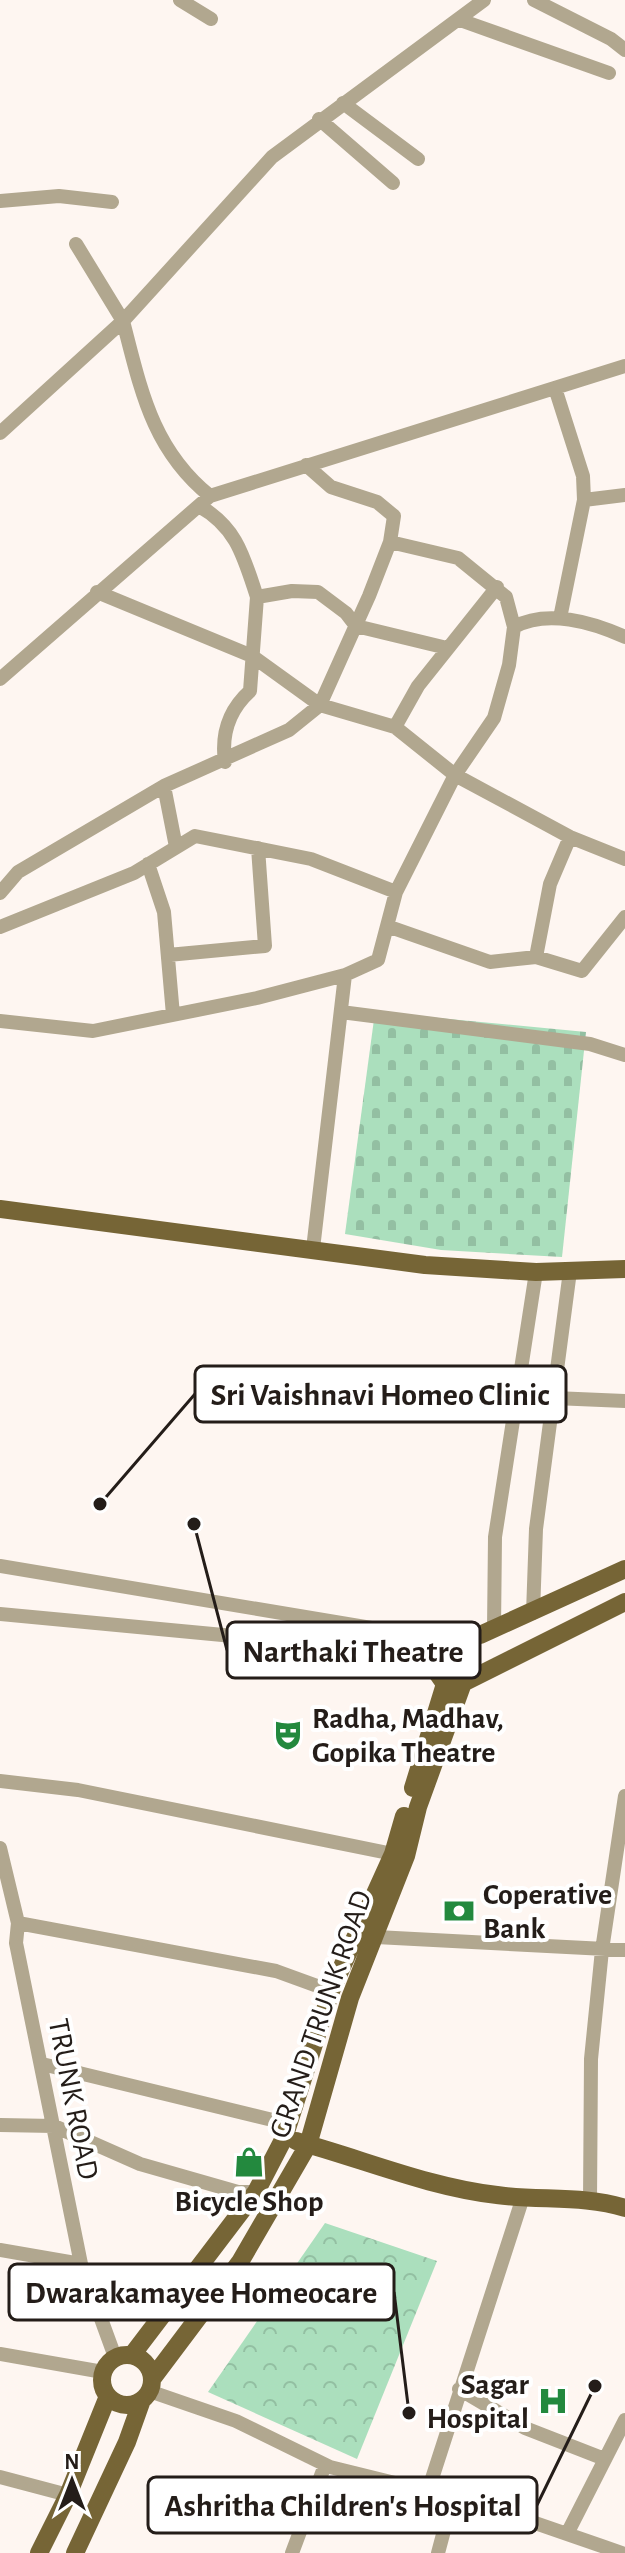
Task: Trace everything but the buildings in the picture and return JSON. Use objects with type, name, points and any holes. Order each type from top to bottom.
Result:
[{"type":"main road","points":[[0,1209],[425,1265],[536,1272],[625,1269]]},
{"type":"main road","points":[[461,1681],[428,1646],[452,1630],[487,1632],[625,1569]]},
{"type":"main road","points":[[461,1681],[625,1602]]},
{"type":"main road","points":[[124,2356],[147,2364],[148,2390],[126,2405],[108,2396],[102,2386],[103,2372],[124,2356],[256,2192],[287,2131],[331,1991],[393,1854],[461,1681],[483,1654],[487,1632]]},
{"type":"main road","name":"GRAND TRUNK ROAD","points":[[75,2553],[148,2390],[240,2262],[308,2145],[350,1998],[376,1937],[461,1681]]},
{"type":"main road","points":[[287,2131],[308,2145],[390,2171],[496,2195],[590,2201],[625,2208]]},
{"type":"main road","points":[[39,2553],[68,2495],[108,2396]]},
{"type":"street","points":[[180,0],[211,19]]},
{"type":"street","points":[[0,433],[123,321],[272,157],[319,119],[484,0]]},
{"type":"street","points":[[534,0],[611,39],[625,50]]},
{"type":"street","points":[[460,20],[609,73]]},
{"type":"street","points":[[343,103],[418,159]]},
{"type":"street","points":[[319,119],[393,183]]},
{"type":"street","points":[[0,201],[59,196],[112,202]]},
{"type":"street","points":[[76,244],[123,321],[143,397],[164,447],[221,518],[243,556],[257,597],[250,691],[234,706],[222,743],[225,762]]},
{"type":"street","points":[[0,679],[205,501],[306,465],[625,366]]},
{"type":"street","points":[[555,388],[583,476],[584,500],[560,618]]},
{"type":"street","points":[[0,893],[18,872],[164,786],[225,762],[289,730],[320,705],[390,542],[394,516],[377,502],[331,487],[306,465]]},
{"type":"street","points":[[584,500],[625,495]]},
{"type":"street","points":[[0,1021],[93,1031],[345,975],[378,960],[396,892],[455,775],[494,718],[509,665],[514,627],[506,597],[458,558],[390,542]]},
{"type":"street","points":[[395,727],[447,648],[497,587]]},
{"type":"street","points":[[257,597],[292,591],[318,592],[346,613],[356,626],[447,648]]},
{"type":"street","points":[[97,592],[252,656],[320,705],[395,727],[455,775],[570,837],[625,859]]},
{"type":"street","points":[[514,627],[531,618],[560,618],[625,637]]},
{"type":"street","points":[[164,786],[176,847]]},
{"type":"street","points":[[0,927],[148,864],[195,836],[311,859],[396,892]]},
{"type":"street","points":[[536,957],[550,884],[570,837]]},
{"type":"street","points":[[168,955],[265,946],[258,848]]},
{"type":"street","points":[[148,864],[164,912],[173,1015]]},
{"type":"street","points":[[387,926],[490,962],[536,957],[582,971],[625,917]]},
{"type":"street","points":[[313,1249],[345,975]]},
{"type":"street","points":[[341,1012],[590,1044],[625,1055]]},
{"type":"street","points":[[533,1613],[536,1529],[570,1271]]},
{"type":"street","points":[[487,1632],[495,1537],[536,1272]]},
{"type":"street","points":[[554,1398],[625,1401]]},
{"type":"street","points":[[0,1566],[428,1646]]},
{"type":"street","points":[[0,1614],[428,1646]]},
{"type":"street","points":[[0,1781],[78,1790],[393,1854]]},
{"type":"street","points":[[590,2201],[591,2059],[602,1950],[625,1796]]},
{"type":"street","name":"TRUNK ROAD","points":[[0,1848],[18,1923],[16,1943],[81,2264],[124,2356]]},
{"type":"street","points":[[18,1923],[276,1971],[331,1991]]},
{"type":"street","points":[[376,1937],[625,1950]]},
{"type":"street","points":[[42,2064],[287,2131]]},
{"type":"street","points":[[0,2125],[54,2126],[140,2164],[238,2192],[256,2192]]},
{"type":"street","points":[[428,2491],[523,2197]]},
{"type":"street","points":[[0,2250],[81,2264]]},
{"type":"street","points":[[0,2354],[103,2372]]},
{"type":"street","points":[[459,2389],[525,2428],[602,2458]]},
{"type":"street","points":[[148,2390],[236,2421],[325,2465],[453,2497],[568,2532],[622,2553]]},
{"type":"street","points":[[568,2532],[602,2458],[625,2420]]},
{"type":"street","points":[[292,2553],[325,2465]]},
{"type":"street","points":[[0,2477],[68,2495]]},
{"type":"street","points":[[438,2553],[453,2497]]},
{"type":"green space","points":[[375,1012],[586,1032],[562,1257],[441,1250],[345,1234]]},
{"type":"green space","points":[[325,2223],[437,2261],[357,2459],[208,2392]]},
{"type":"place","name":"Sri Vaishnavi Homeo Clinic","points":[[100,1504]]},
{"type":"place","name":"Narthaki Theatre","points":[[194,1524]]},
{"type":"place","name":"Radha, Madhav, Gopika Theatre","points":[[288,1735]]},
{"type":"place","name":"Coperative Bank","points":[[459,1911]]},
{"type":"place","name":"Bicycle Shop","points":[[249,2162]]},
{"type":"place","name":"Ashritha Children's Hospital","points":[[595,2386]]},
{"type":"place","name":"Sagar Hospital","points":[[553,2401]]},
{"type":"place","name":"Dwarakamayee Homeocare","points":[[409,2413]]}]
